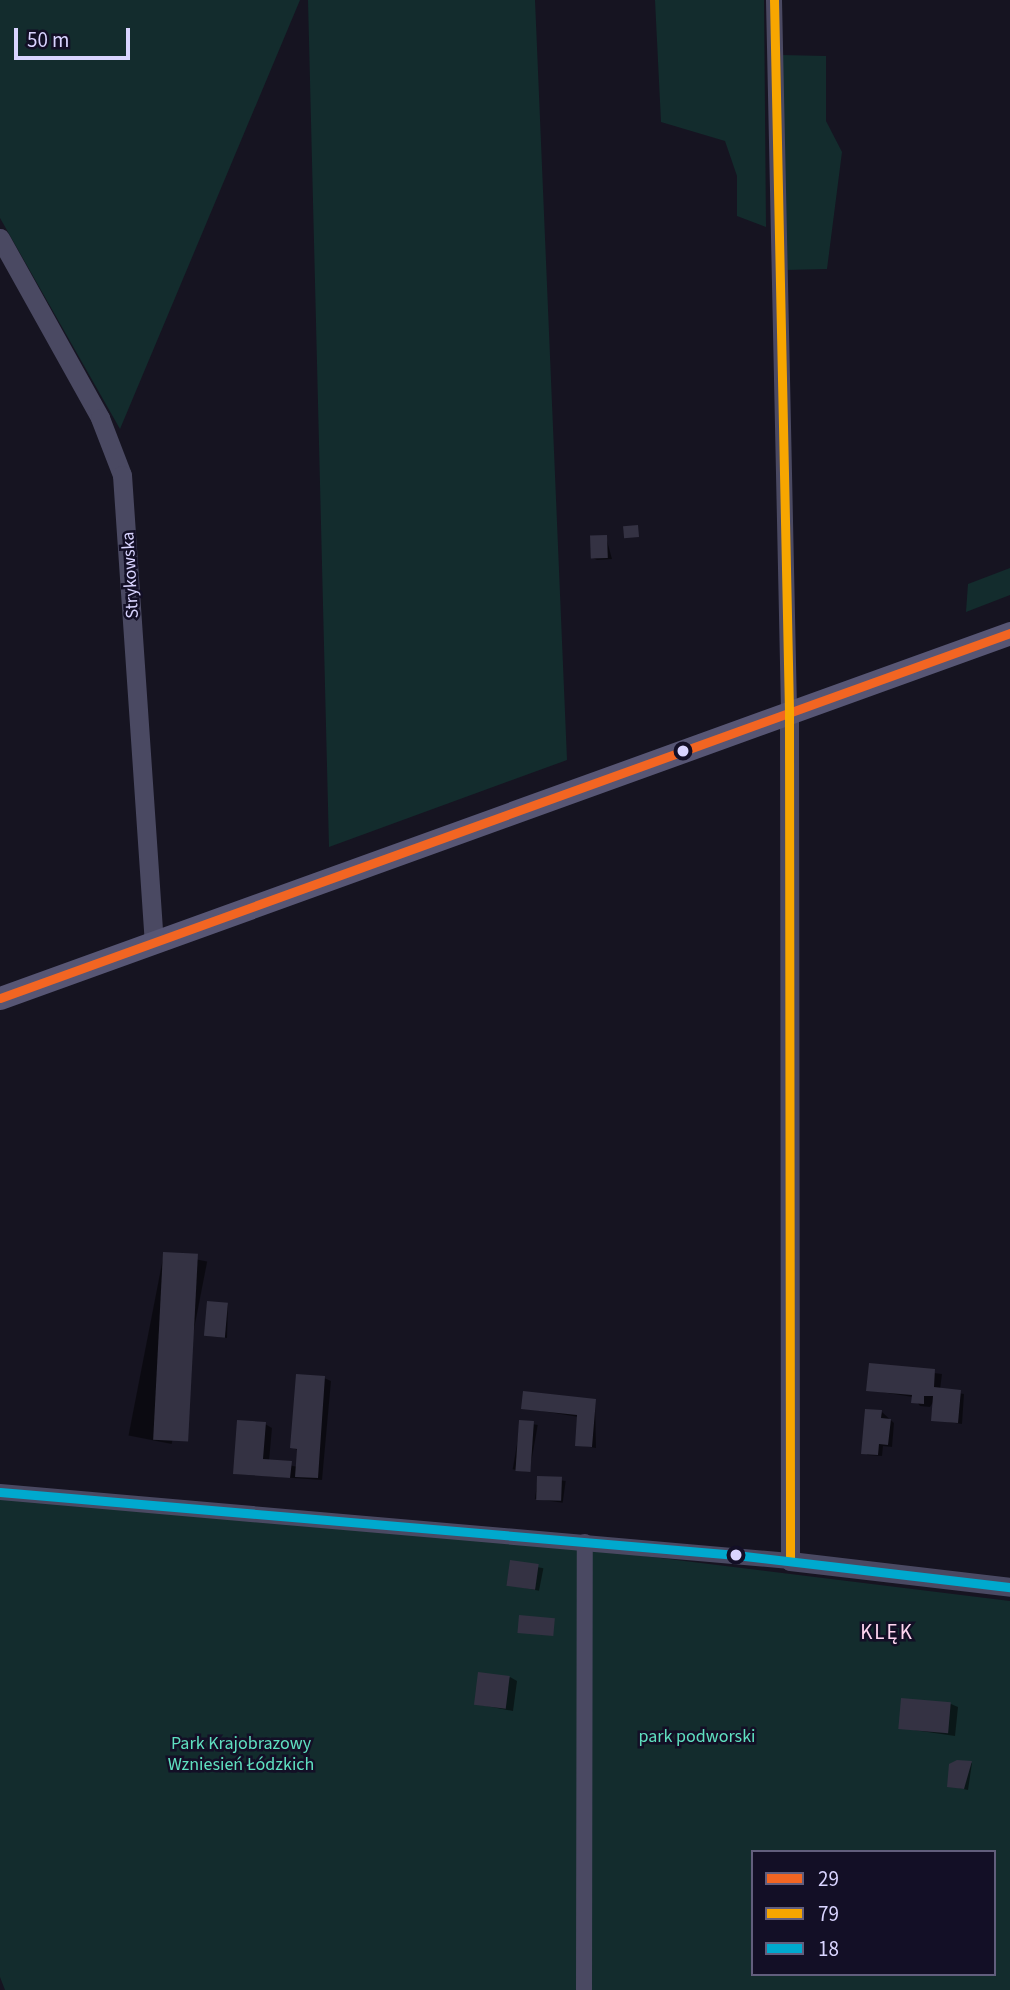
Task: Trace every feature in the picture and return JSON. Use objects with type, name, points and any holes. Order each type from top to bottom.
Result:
[{"type":"main road","points":[[0,998],[1010,633]]},
{"type":"street","points":[[774,0],[789,713],[790,1561]]},
{"type":"street","name":"Strykowska","points":[[0,238],[100,418],[122,475],[153,942]]},
{"type":"street","points":[[0,1492],[790,1561],[1010,1587]]},
{"type":"street","points":[[584,1990],[585,1542]]},
{"type":"green space","points":[[0,0],[300,0],[120,429],[0,218]]},
{"type":"green space","points":[[308,0],[535,0],[567,760],[329,847]]},
{"type":"green space","points":[[655,0],[764,0],[766,227],[737,216],[737,176],[725,141],[661,122]]},
{"type":"green space","points":[[782,55],[826,56],[826,121],[842,152],[827,269],[785,270]]},
{"type":"green space","points":[[1010,568],[1010,595],[966,612],[968,584]]},
{"type":"green space","name":"Park Krajobrazowy Wzniesień Łódzkich","points":[[0,1498],[579,1548],[1010,1601],[1010,1990],[5,1990],[0,1977]]},
{"type":"building","points":[[638,525],[639,537],[624,538],[623,526]]},
{"type":"building","points":[[607,535],[608,558],[591,559],[590,536]]},
{"type":"building","points":[[163,1252],[198,1254],[188,1442],[153,1440]]},
{"type":"building","points":[[207,1301],[228,1303],[225,1338],[204,1336]]},
{"type":"building","points":[[869,1363],[935,1369],[934,1387],[961,1390],[958,1423],[931,1421],[933,1396],[924,1396],[924,1404],[911,1403],[912,1395],[866,1391]]},
{"type":"building","points":[[296,1374],[325,1376],[318,1478],[295,1477],[297,1449],[290,1448]]},
{"type":"building","points":[[523,1391],[596,1399],[592,1447],[575,1446],[577,1415],[521,1409]]},
{"type":"building","points":[[865,1409],[882,1410],[881,1418],[891,1419],[888,1445],[879,1444],[878,1455],[861,1454]]},
{"type":"building","points":[[237,1420],[266,1422],[263,1459],[292,1461],[290,1478],[233,1474]]},
{"type":"building","points":[[519,1420],[534,1421],[530,1472],[515,1471]]},
{"type":"building","points":[[537,1476],[562,1477],[561,1501],[536,1500]]},
{"type":"building","points":[[510,1560],[539,1564],[535,1590],[506,1586]]},
{"type":"building","points":[[519,1615],[555,1618],[553,1636],[517,1633]]},
{"type":"building","points":[[478,1672],[510,1676],[506,1709],[474,1705]]},
{"type":"building","points":[[901,1698],[951,1702],[948,1733],[898,1729]]},
{"type":"building","points":[[957,1760],[972,1761],[964,1789],[947,1787],[949,1764]]},
{"type":"transit line","name":"79","points":[[774,0],[789,713],[790,1561]]},
{"type":"transit line","name":"29","points":[[0,998],[1010,633]]},
{"type":"transit line","name":"18","points":[[0,1492],[736,1555],[1010,1587]]},
{"type":"district","name":"KLĘK","points":[[887,1632]]},
{"type":"park label","name":"park podworski","points":[[697,1737]]}]
